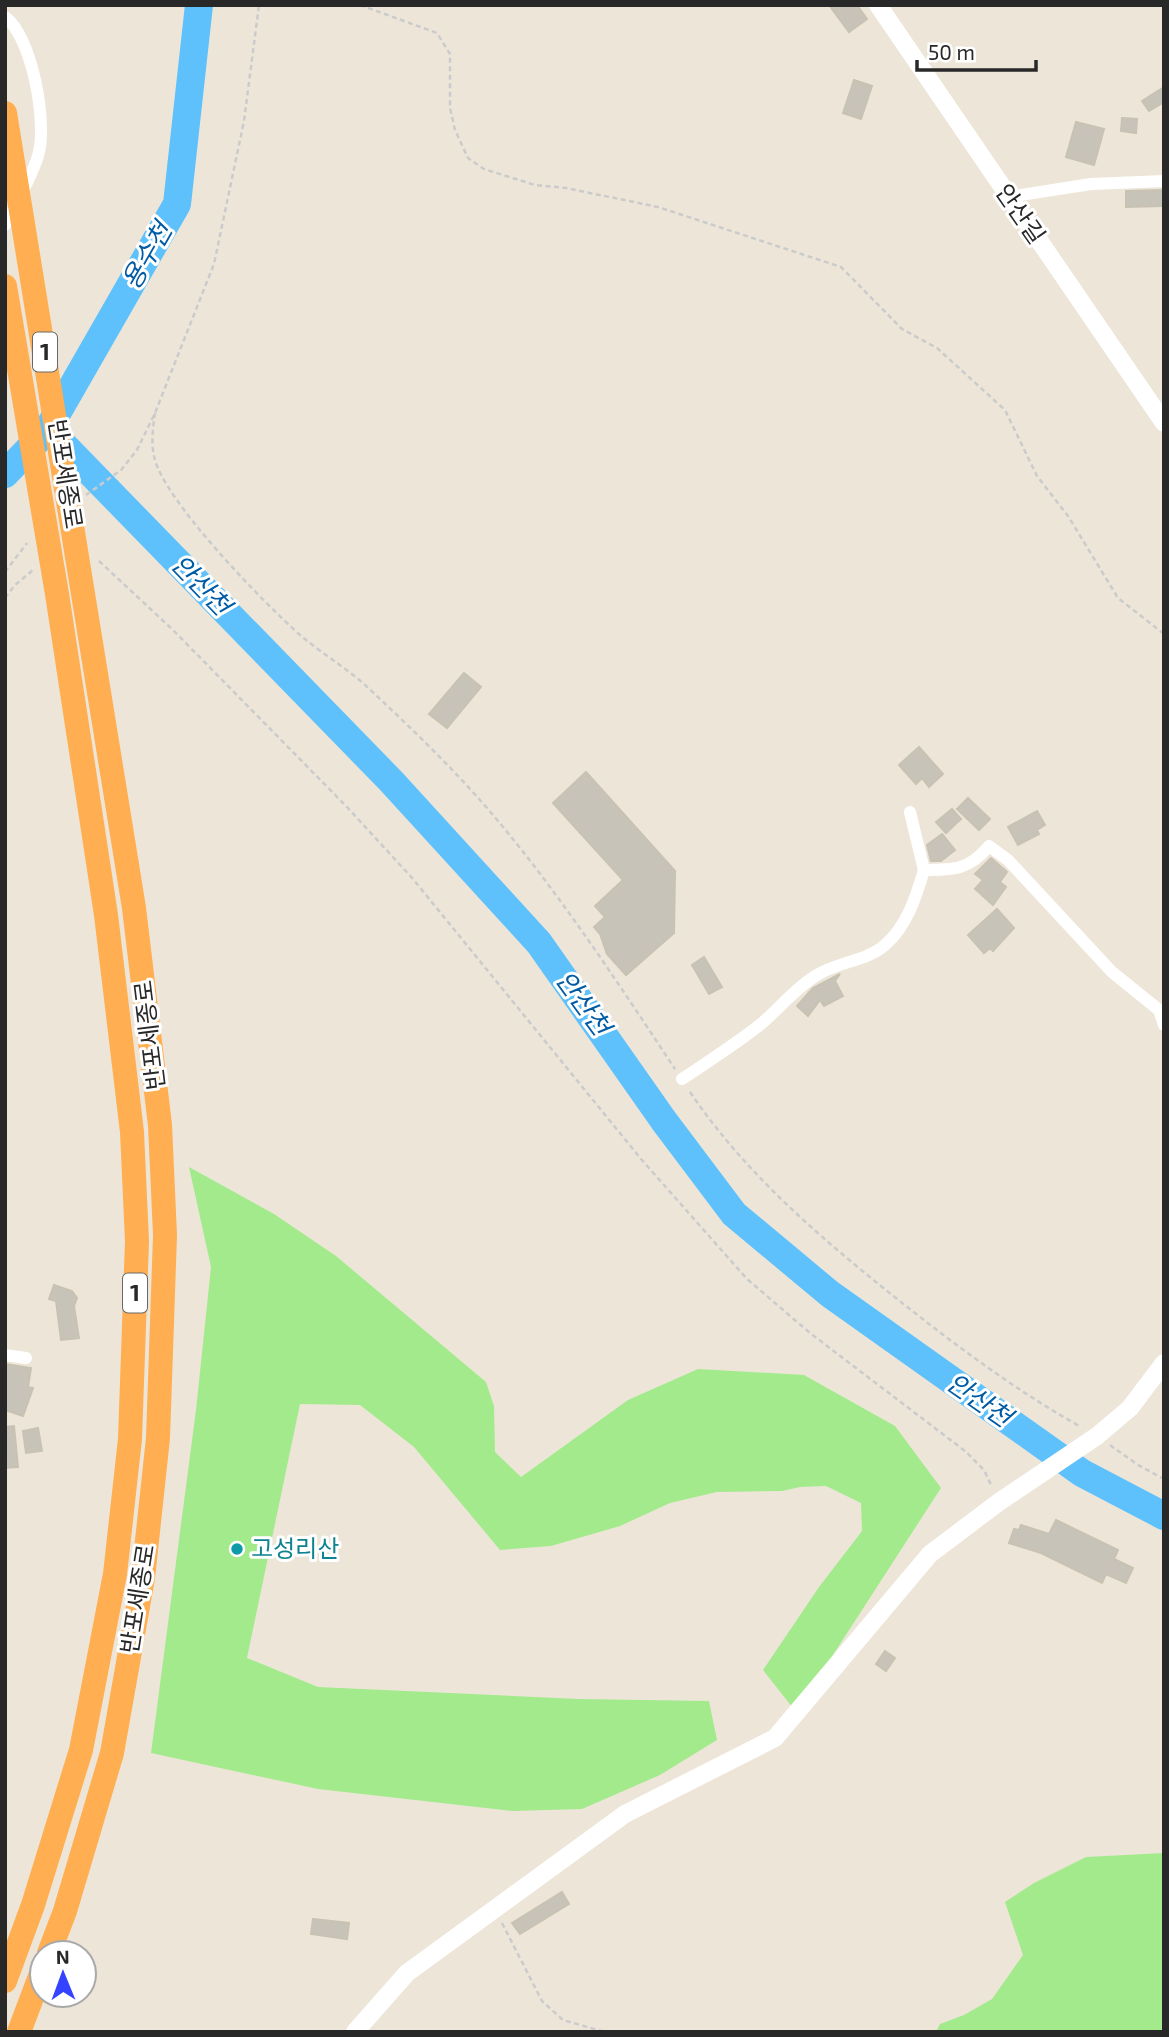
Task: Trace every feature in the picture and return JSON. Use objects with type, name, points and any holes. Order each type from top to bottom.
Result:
[{"type":"highway","name":"반포세종로","points":[[5,113],[134,908],[160,1125],[165,1235],[158,1438],[143,1578],[112,1753],[56,1939]]},
{"type":"highway","name":"반포세종로","points":[[5,286],[57,594],[106,915],[132,1132],[137,1241],[131,1439],[116,1574],[81,1750],[33,1905],[5,1981]]},
{"type":"highway","points":[[5,1963],[33,1905]]},
{"type":"highway","points":[[19,2032],[28,2008]]},
{"type":"highway","points":[[29,2032],[36,2009]]},
{"type":"street","name":"안산길","points":[[878,5],[1164,423]]},
{"type":"street","points":[[5,17],[15,24],[31,60],[41,116],[39,154],[5,225]]},
{"type":"street","points":[[1008,197],[1091,184],[1164,181]]},
{"type":"street","points":[[682,1079],[763,1022],[788,996],[816,975],[884,946],[902,925],[915,901],[924,870],[910,812]]},
{"type":"street","points":[[924,870],[967,866],[978,859],[989,846],[1008,860],[1112,972],[1159,1010],[1164,1025]]},
{"type":"street","points":[[5,1355],[26,1358]]},
{"type":"street","points":[[355,2032],[407,1973],[625,1814],[775,1738],[930,1554],[1093,1439],[1130,1408],[1164,1363]]},
{"type":"path","points":[[84,496],[121,470],[137,450],[155,413],[214,264],[244,121],[259,5]]},
{"type":"path","points":[[360,5],[437,33],[450,54],[450,108],[455,130],[468,158],[484,169],[535,185],[566,188],[658,207],[841,267],[902,329],[937,348],[1005,410],[1037,476],[1068,516],[1118,598],[1164,634]]},
{"type":"path","points":[[155,413],[152,434],[154,457],[165,481],[210,543],[299,634],[359,680],[414,731],[492,814],[535,868],[707,1117],[743,1159],[818,1234],[947,1339],[1093,1439],[1164,1479]]},
{"type":"path","points":[[91,556],[107,567],[173,630],[397,861],[508,993],[633,1150],[747,1279],[810,1333],[965,1451],[984,1471],[1003,1501]]},
{"type":"path","points":[[5,598],[39,565]]},
{"type":"path","points":[[495,1911],[542,2001],[564,2020],[605,2032]]},
{"type":"green space","points":[[189,1167],[274,1214],[336,1256],[486,1382],[494,1406],[495,1452],[521,1477],[628,1400],[698,1369],[804,1375],[895,1426],[941,1488],[796,1712],[763,1670],[819,1587],[862,1531],[861,1503],[826,1486],[782,1491],[717,1492],[670,1503],[620,1526],[551,1546],[500,1550],[414,1447],[360,1405],[300,1404],[247,1658],[318,1687],[579,1699],[709,1701],[717,1740],[660,1775],[582,1809],[513,1811],[318,1789],[151,1753],[196,1410],[211,1267]]},
{"type":"green space","points":[[1164,1853],[1164,2032],[936,2032],[940,2024],[964,2015],[992,1999],[1023,1955],[1005,1902],[1034,1883],[1086,1857]]},
{"type":"building","points":[[829,5],[857,5],[867,19],[849,32]]},
{"type":"building","points":[[854,80],[872,86],[861,119],[843,113]]},
{"type":"building","points":[[1164,87],[1164,102],[1149,111],[1142,101]]},
{"type":"building","points":[[1122,118],[1137,119],[1136,133],[1121,131]]},
{"type":"building","points":[[1076,122],[1104,129],[1094,165],[1066,157]]},
{"type":"building","points":[[1164,190],[1164,206],[1126,207],[1126,191]]},
{"type":"building","points":[[464,673],[481,687],[447,728],[429,714]]},
{"type":"building","points":[[919,747],[943,774],[929,787],[922,778],[916,784],[899,765]]},
{"type":"building","points":[[586,772],[675,871],[674,933],[626,975],[607,954],[600,934],[594,927],[605,917],[595,906],[623,880],[553,803]]},
{"type":"building","points":[[968,798],[990,819],[979,830],[957,809]]},
{"type":"building","points":[[952,809],[961,819],[946,833],[936,822]]},
{"type":"building","points":[[1037,811],[1045,825],[1037,830],[1039,834],[1018,845],[1008,827]]},
{"type":"building","points":[[942,834],[955,850],[941,861],[931,861],[927,845]]},
{"type":"building","points":[[991,858],[1007,872],[1000,882],[1006,887],[993,905],[975,889],[983,880],[975,874]]},
{"type":"building","points":[[997,909],[1014,928],[993,951],[990,948],[984,953],[968,935]]},
{"type":"building","points":[[704,957],[722,987],[709,994],[692,965]]},
{"type":"building","points":[[840,974],[835,981],[843,996],[824,1006],[820,1000],[808,1016],[797,1006],[813,988]]},
{"type":"building","points":[[54,1285],[72,1291],[77,1298],[74,1306],[79,1338],[61,1340],[56,1301],[49,1299]]},
{"type":"building","points":[[5,1364],[31,1368],[28,1387],[33,1388],[23,1416],[5,1410]]},
{"type":"building","points":[[14,1426],[18,1467],[5,1468],[5,1427]]},
{"type":"building","points":[[38,1428],[42,1451],[26,1453],[23,1431]]},
{"type":"building","points":[[1056,1520],[1118,1550],[1114,1559],[1133,1568],[1126,1583],[1106,1574],[1102,1583],[1041,1553],[1009,1543],[1014,1529],[1019,1530],[1021,1525],[1049,1534]]},
{"type":"building","points":[[885,1651],[895,1658],[886,1671],[876,1664]]},
{"type":"building","points":[[562,1892],[569,1904],[520,1934],[512,1923]]},
{"type":"building","points":[[313,1919],[349,1923],[347,1939],[311,1934]]},
{"type":"waterway","name":"용수천","points":[[5,474],[48,429],[177,204],[199,5]]},
{"type":"waterway","name":"안산천","points":[[48,429],[391,781],[539,943],[664,1121],[734,1214],[830,1294],[1082,1473],[1164,1516]]},
{"type":"place","name":"고성리산","points":[[237,1549]]}]
